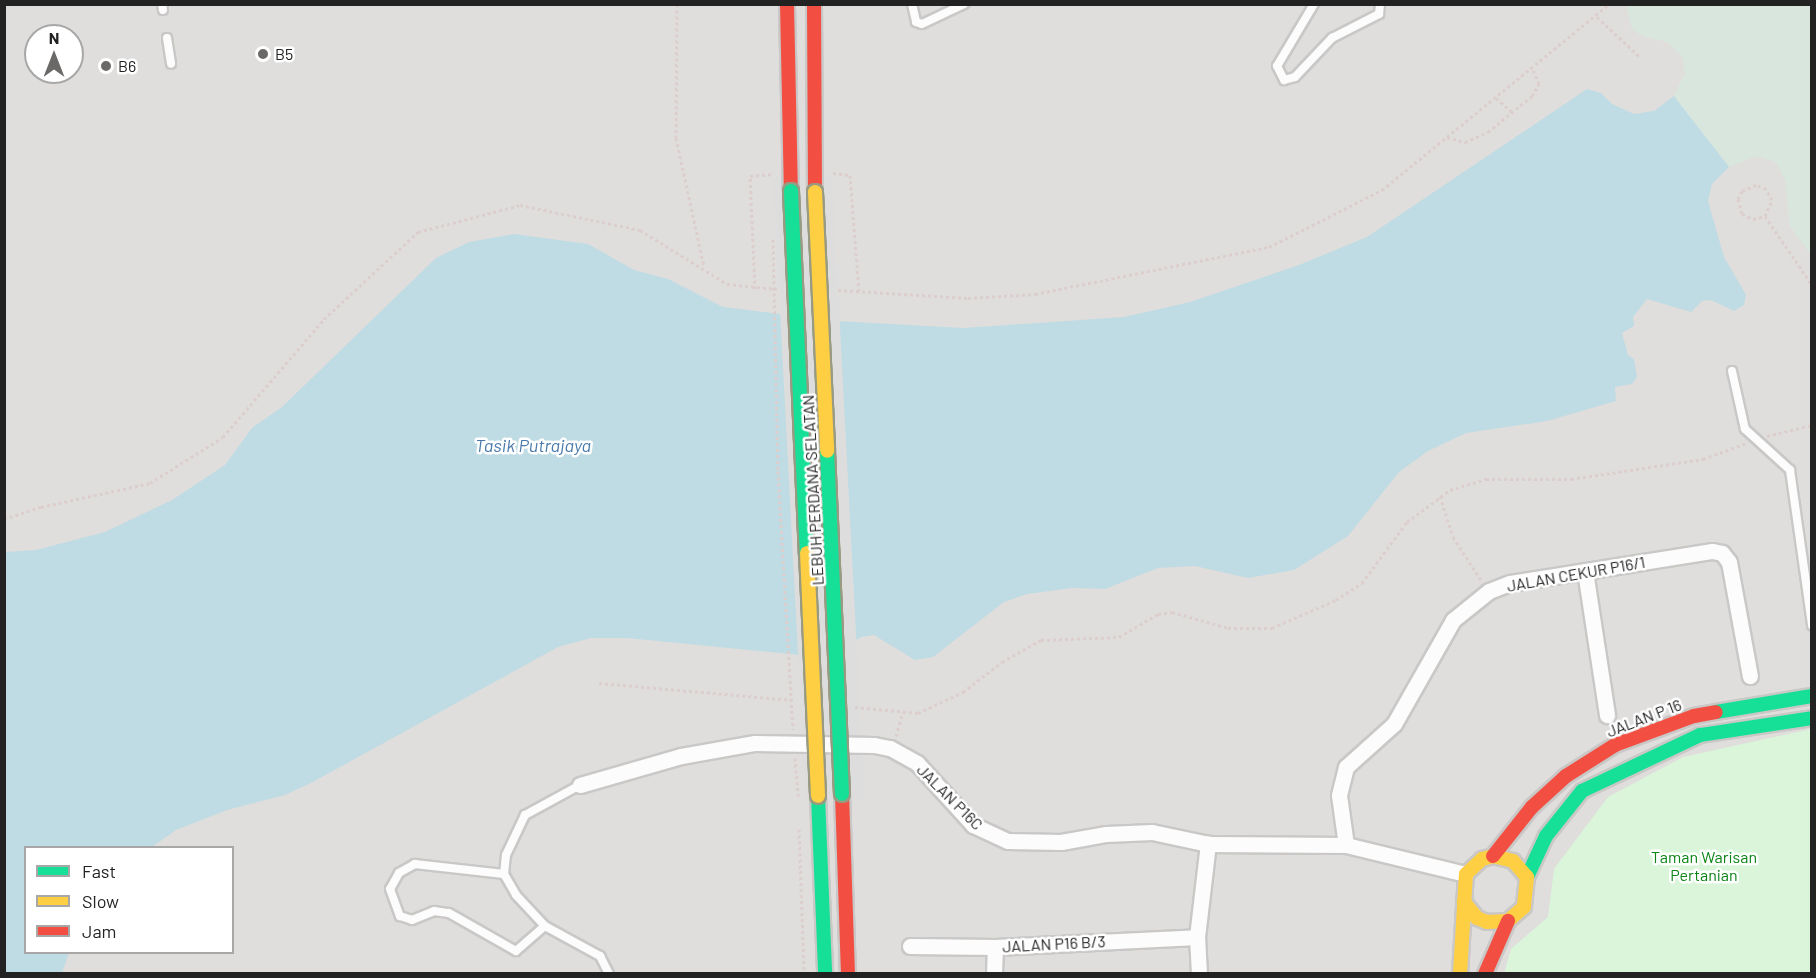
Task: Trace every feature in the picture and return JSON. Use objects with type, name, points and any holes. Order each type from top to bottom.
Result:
[{"type":"main road","name":"LEBUH PERDANA SELATAN","points":[[787,4],[791,191],[825,974]]},
{"type":"main road","name":"LEBUH PERDANA SELATAN","points":[[814,4],[815,192],[848,974]]},
{"type":"main road","name":"JALAN P 16","points":[[1466,874],[1482,859],[1492,856],[1532,807],[1566,776],[1615,745],[1694,716],[1812,696]]},
{"type":"main road","points":[[1527,877],[1546,836],[1582,790],[1700,735],[1812,718]]},
{"type":"main road","points":[[1485,974],[1508,921],[1524,907],[1529,887],[1527,877],[1513,861],[1492,856]]},
{"type":"main road","points":[[1460,974],[1466,874]]},
{"type":"main road","points":[[1464,902],[1478,918],[1498,923],[1508,921]]},
{"type":"street","name":"JALAN CEKUR P16/1","points":[[1346,845],[1339,795],[1346,767],[1394,724],[1453,620],[1489,591],[1510,583],[1712,551],[1722,553],[1729,562],[1750,676]]},
{"type":"street","points":[[1585,571],[1607,715]]},
{"type":"street","name":"JALAN P16C","points":[[580,785],[681,756],[755,743],[890,748],[917,763],[973,825],[996,838],[1061,843],[1106,834],[1152,832],[1208,844],[1346,845],[1466,874]]},
{"type":"street","points":[[1199,974],[1197,937],[1208,844]]},
{"type":"street","name":"JALAN P16 B/3","points":[[910,946],[995,947],[1197,937]]},
{"type":"street","points":[[994,974],[995,947]]},
{"type":"lane","points":[[912,4],[916,22],[922,24],[964,4]]},
{"type":"lane","points":[[1314,4],[1277,66],[1284,80],[1295,77],[1332,38],[1379,14],[1380,4]]},
{"type":"lane","points":[[167,38],[171,64]]},
{"type":"lane","points":[[1732,371],[1742,423],[1790,470],[1812,625]]},
{"type":"lane","points":[[580,785],[525,815],[506,855],[504,874],[516,896],[545,926],[600,956],[609,974]]},
{"type":"lane","points":[[504,874],[415,864],[399,873],[390,889],[400,916],[412,920],[434,912],[449,913],[516,951],[545,926]]},
{"type":"path","points":[[677,4],[676,138],[704,268]]},
{"type":"path","points":[[1597,17],[1640,56]]},
{"type":"path","points":[[1447,137],[1465,142],[1488,132],[1512,112],[1539,84],[1532,69]]},
{"type":"path","points":[[1496,98],[1512,112]]},
{"type":"path","points":[[826,173],[850,175],[859,291]]},
{"type":"path","points":[[755,289],[750,176],[772,174],[772,186]]},
{"type":"path","points":[[1756,185],[1766,189],[1772,200],[1765,216],[1753,219],[1743,214],[1738,200],[1742,191],[1756,185]]},
{"type":"path","points":[[1765,216],[1812,285]]},
{"type":"path","points":[[773,232],[778,471],[790,700],[799,806]]},
{"type":"path","points":[[852,706],[918,713],[963,692],[1002,662],[1041,640],[1119,637],[1158,614],[1172,612],[1227,628],[1253,630],[1272,628],[1301,617],[1362,583],[1407,522],[1440,496],[1486,479],[1571,479],[1703,459],[1738,448],[1755,438],[1812,425]]},
{"type":"path","points":[[1440,496],[1453,537],[1489,591]]},
{"type":"path","points":[[599,683],[806,701]]},
{"type":"path","points":[[890,748],[903,712]]},
{"type":"path","points":[[799,817],[804,974]]},
{"type":"shaded area","points":[[1626,4],[1811,5],[1811,255],[1790,226],[1785,180],[1776,162],[1757,156],[1729,167],[1674,96],[1685,73],[1683,58],[1668,42],[1642,36],[1632,29]]},
{"type":"shaded area","points":[[4,5],[1763,5],[1707,84],[1464,249],[256,511],[5,603]]},
{"type":"shaded area","points":[[1749,128],[1811,131],[1811,973],[5,974],[4,930],[24,950],[24,954],[234,954],[234,846],[47,846]]},
{"type":"green space","name":"Taman Warisan Pertanian","points":[[1811,729],[1811,973],[1504,974],[1511,949],[1548,917],[1554,869],[1608,797],[1683,757]]},
{"type":"water","name":"Tasik Putrajaya","points":[[1587,89],[1601,93],[1612,104],[1634,114],[1654,111],[1674,96],[1729,167],[1712,184],[1708,201],[1724,257],[1746,295],[1744,305],[1734,311],[1711,300],[1702,301],[1691,312],[1647,299],[1633,317],[1634,326],[1622,333],[1628,355],[1634,359],[1637,377],[1632,384],[1615,387],[1616,401],[1547,421],[1466,433],[1428,451],[1399,472],[1348,536],[1294,570],[1248,578],[1195,566],[1158,568],[1105,589],[1072,588],[1027,594],[1004,602],[933,657],[915,660],[874,635],[861,637],[831,658],[627,638],[591,638],[558,647],[311,783],[285,795],[227,810],[176,830],[153,846],[24,846],[24,954],[69,954],[62,973],[5,974],[5,552],[36,550],[105,532],[172,500],[225,465],[252,428],[282,407],[436,258],[469,242],[514,234],[588,244],[634,270],[668,279],[723,307],[837,321],[963,328],[1124,317],[1190,302],[1299,265],[1367,237]]},
{"type":"pier","points":[[832,175],[865,799],[806,802],[773,178]]},
{"type":"traffic: fast","points":[[791,191],[807,553]]},
{"type":"traffic: fast","points":[[827,451],[842,794]]},
{"type":"traffic: fast","points":[[1716,712],[1812,696]]},
{"type":"traffic: fast","points":[[1527,877],[1546,836],[1582,791],[1700,735],[1812,718]]},
{"type":"traffic: fast","points":[[818,796],[825,974]]},
{"type":"traffic: slow","points":[[815,192],[827,451]]},
{"type":"traffic: slow","points":[[807,553],[818,796]]},
{"type":"traffic: slow","points":[[1460,974],[1466,874],[1482,859],[1493,856],[1513,861],[1527,877],[1524,907],[1508,921],[1487,922],[1477,918],[1464,902]]},
{"type":"traffic: jam","points":[[787,4],[791,191]]},
{"type":"traffic: jam","points":[[814,4],[815,192]]},
{"type":"traffic: jam","points":[[1493,856],[1532,807],[1566,776],[1615,745],[1694,716],[1716,712]]},
{"type":"traffic: jam","points":[[842,794],[848,974]]},
{"type":"traffic: jam","points":[[1485,974],[1508,921]]},
{"type":"place","name":"B5","points":[[263,54]]},
{"type":"place","name":"B6","points":[[106,66]]}]
